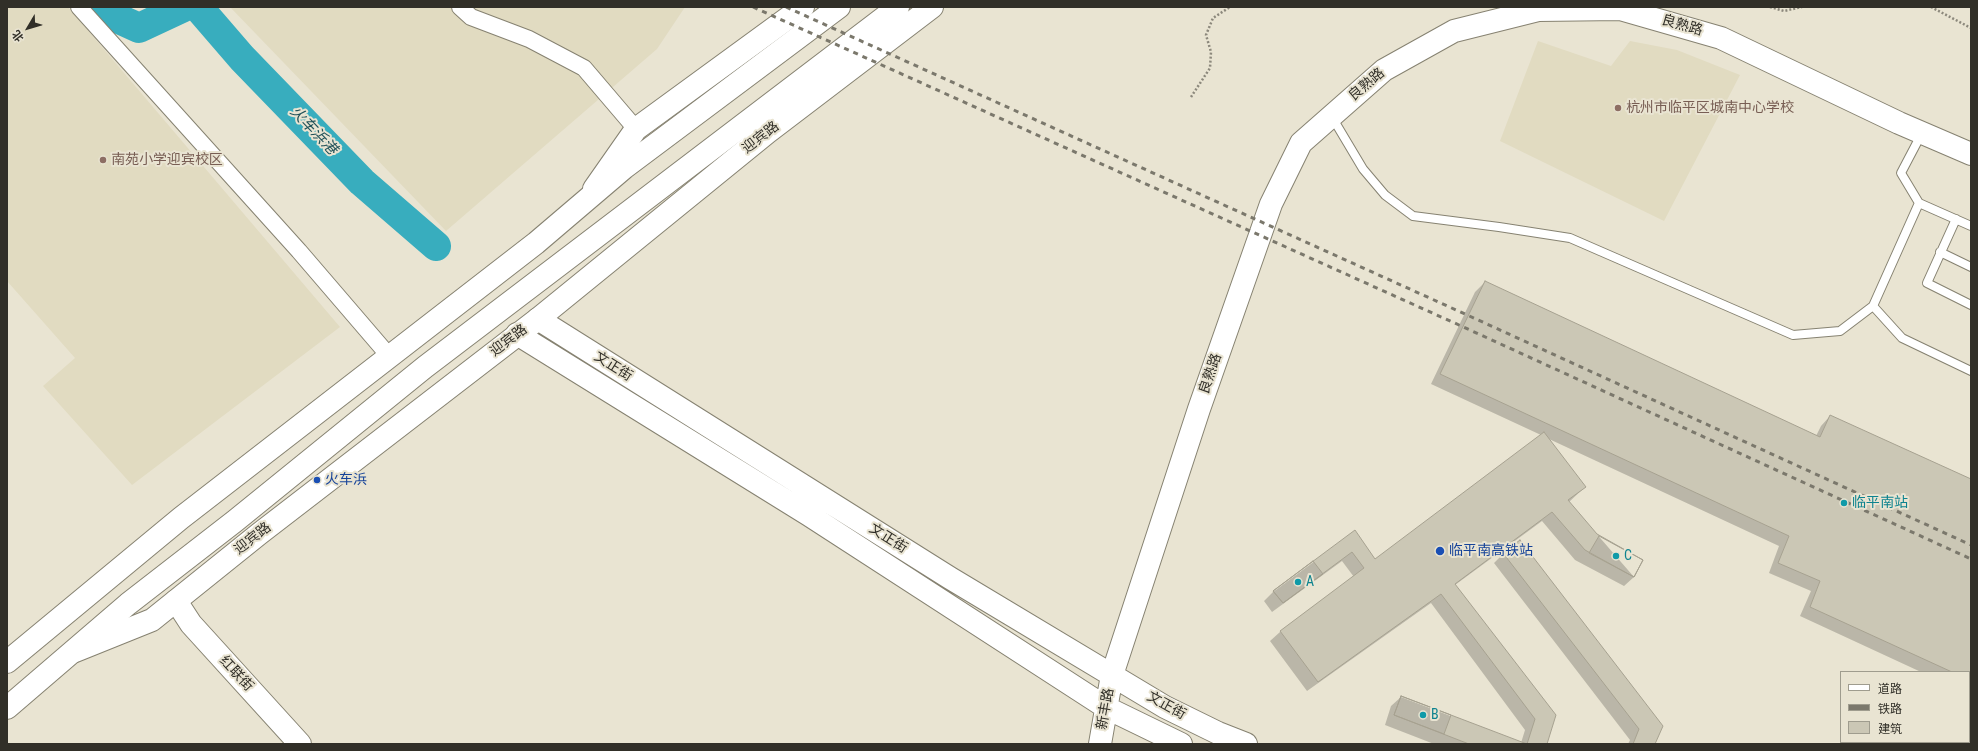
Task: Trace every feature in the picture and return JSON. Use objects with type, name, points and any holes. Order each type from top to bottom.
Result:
[{"type":"main road","points":[[586,201],[636,129],[803,7]]},
{"type":"main road","points":[[7,662],[181,518],[536,243],[624,168],[839,7]]},
{"type":"main road","name":"迎宾路","points":[[7,708],[128,604],[235,521],[425,367],[898,7]]},
{"type":"main road","name":"迎宾路","points":[[72,653],[152,620],[538,319],[768,132],[932,7]]},
{"type":"main road","name":"良熟路","points":[[1112,674],[1199,409],[1271,204],[1301,143],[1384,70],[1454,31],[1538,10],[1620,9],[1721,38],[1922,133],[1971,154]]},
{"type":"main road","name":"文正街","points":[[538,319],[950,578],[1165,707],[1218,733],[1246,744]]},
{"type":"main road","name":"文正街","points":[[517,334],[809,515],[1107,708],[1181,744]]},
{"type":"main road","name":"红联街","points":[[176,601],[191,624],[300,744]]},
{"type":"main road","name":"新丰路","points":[[1100,744],[1112,674]]},
{"type":"street","points":[[79,7],[299,251],[390,356]]},
{"type":"street","points":[[460,7],[471,17],[530,39],[584,68],[636,129]]},
{"type":"lane","points":[[1332,116],[1363,169],[1384,195],[1413,216],[1570,238],[1793,335],[1840,331],[1873,306],[1919,203]]},
{"type":"lane","points":[[1922,133],[1902,173],[1919,203],[1971,226]]},
{"type":"lane","points":[[1956,220],[1927,283],[1971,305]]},
{"type":"lane","points":[[1940,252],[1971,267]]},
{"type":"lane","points":[[1873,306],[1902,338],[1971,371]]},
{"type":"path","points":[[1191,97],[1210,68],[1211,52],[1206,35],[1213,18],[1230,7]]},
{"type":"path","points":[[1770,7],[1784,11],[1802,7]]},
{"type":"path","points":[[1931,7],[1971,28]]},
{"type":"shaded area","name":"南苑小学迎宾校区","points":[[7,7],[68,7],[340,327],[132,485],[43,386],[75,358],[7,281]]},
{"type":"shaded area","points":[[230,7],[685,7],[657,49],[446,231]]},
{"type":"shaded area","name":"杭州市临平区城南中心学校","points":[[1538,41],[1611,66],[1630,41],[1677,50],[1740,75],[1664,221],[1500,141]]},
{"type":"building","name":"临平南站","points":[[1485,281],[1820,437],[1830,415],[1971,479],[1971,681],[1970,671],[1950,671],[1810,607],[1820,581],[1778,563],[1789,536],[1440,374]]},
{"type":"building","name":"临平南高铁站","points":[[1544,432],[1586,487],[1568,500],[1597,534],[1643,560],[1634,577],[1585,550],[1552,512],[1455,584],[1556,715],[1547,744],[1527,744],[1535,719],[1441,594],[1318,682],[1280,631],[1364,568],[1352,552],[1283,603],[1273,591],[1355,530],[1375,559]]},
{"type":"building","name":"C","points":[[1599,536],[1643,560],[1634,577],[1589,553]]},
{"type":"building","name":"临平南高铁站","points":[[1520,540],[1663,726],[1655,744],[1633,744],[1639,729],[1503,553]]},
{"type":"building","name":"A","points":[[1313,561],[1323,574],[1283,603],[1273,591]]},
{"type":"building","points":[[1401,696],[1527,744],[1469,744],[1394,715]]},
{"type":"building","name":"B","points":[[1401,696],[1451,715],[1444,734],[1394,715]]},
{"type":"waterway","name":"火车浜港","points":[[102,7],[106,13],[139,28],[184,7]]},
{"type":"waterway","name":"火车浜港","points":[[198,7],[242,58],[362,182],[436,246]]},
{"type":"railway","points":[[753,7],[1459,325],[1971,559]]},
{"type":"railway","points":[[786,7],[1971,545]]},
{"type":"place","name":"杭州市临平区城南中心学校","points":[[1618,108]]},
{"type":"place","name":"南苑小学迎宾校区","points":[[103,160]]},
{"type":"place","name":"火车浜","points":[[317,480]]},
{"type":"place","name":"临平南站","points":[[1844,503]]},
{"type":"place","name":"临平南高铁站","points":[[1440,551]]},
{"type":"place","name":"C","points":[[1616,556]]},
{"type":"place","name":"A","points":[[1298,582]]},
{"type":"place","name":"B","points":[[1423,715]]}]
